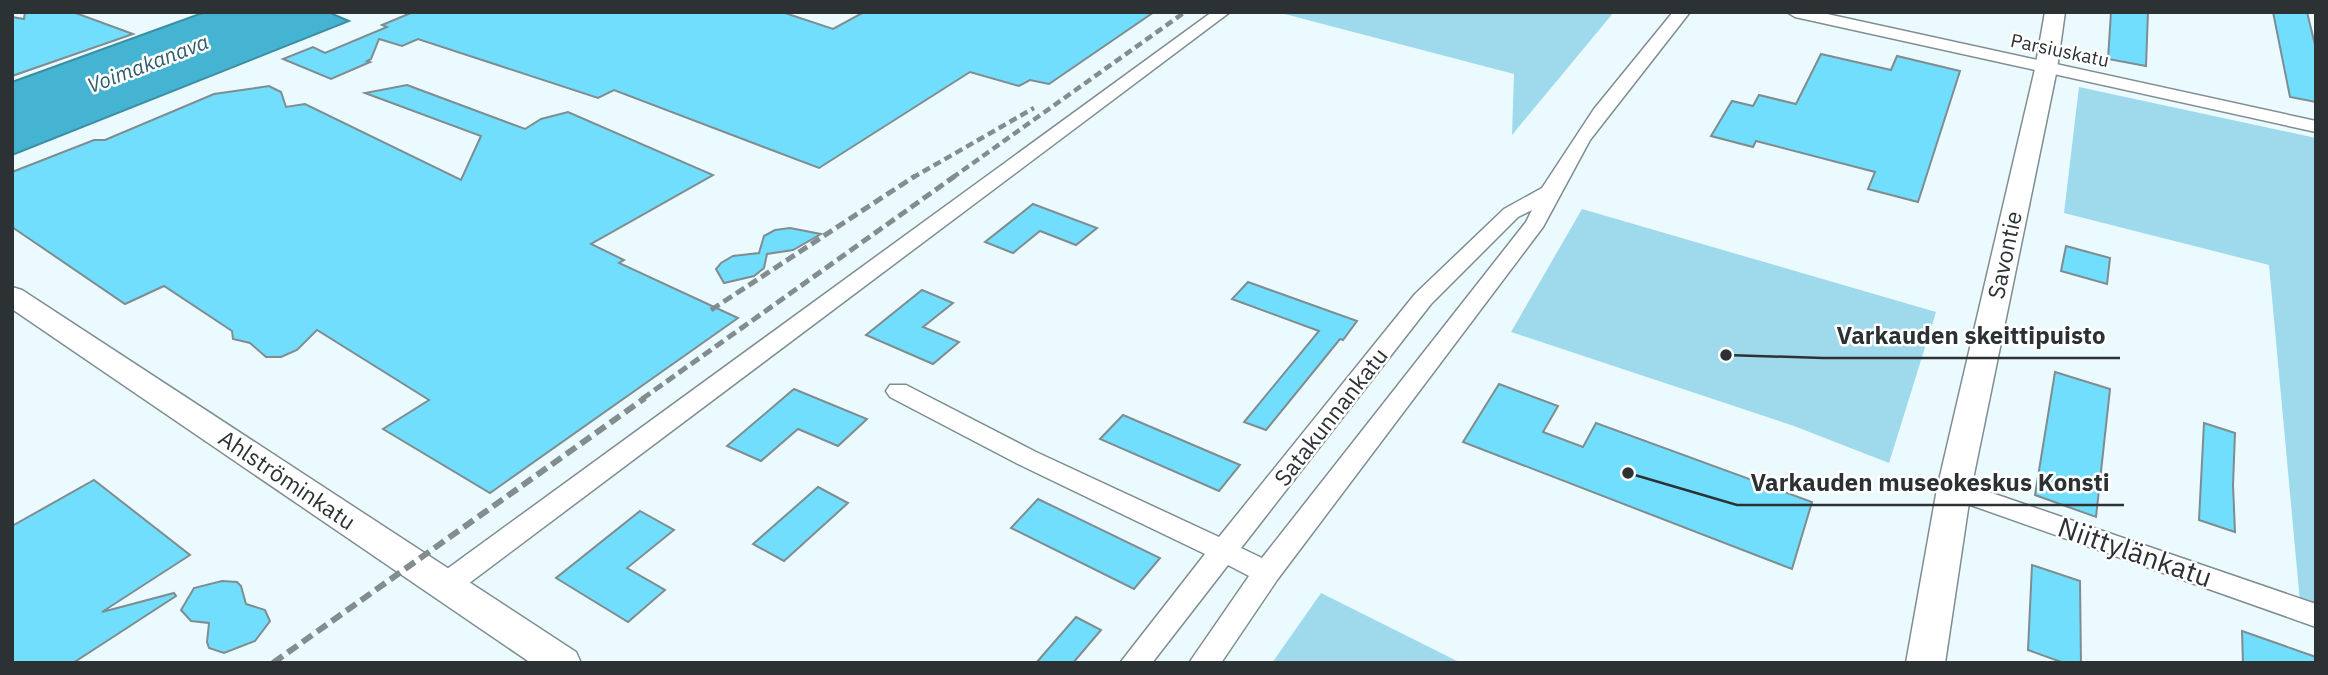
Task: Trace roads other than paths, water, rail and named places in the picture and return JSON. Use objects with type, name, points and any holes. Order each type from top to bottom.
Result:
[{"type":"street","points":[[446,585],[1222,12]]},
{"type":"street","name":"Satakunnankatu","points":[[1204,663],[1267,572],[1536,223],[1547,193],[1571,155],[1682,12]]},
{"type":"street","name":"Parsiuskatu","points":[[1795,12],[2316,127]]},
{"type":"street","name":"Savontie","points":[[1925,663],[1954,489],[2046,69],[2055,12]]},
{"type":"street","name":"Satakunnankatu","points":[[1135,663],[1423,299],[1511,213],[1547,193]]},
{"type":"street","name":"Ahlströminkatu","points":[[12,296],[562,663]]},
{"type":"street","points":[[898,391],[1027,458],[1226,550],[1267,572]]},
{"type":"street","name":"Niittylänkatu","points":[[1954,489],[2316,616]]},
{"type":"water","name":"Voimakanava","points":[[205,12],[328,12],[349,21],[12,155],[12,82]]},
{"type":"railway","points":[[952,178],[1185,12]]},
{"type":"railway","points":[[912,178],[1034,108]]},
{"type":"railway","points":[[711,310],[915,176]]},
{"type":"railway","points":[[642,399],[955,176]]},
{"type":"railway","points":[[273,663],[645,398]]},
{"type":"place","name":"Varkauden skeittipuisto","points":[[1726,355]]},
{"type":"place","name":"Varkauden museokeskus Konsti","points":[[1628,473]]}]
